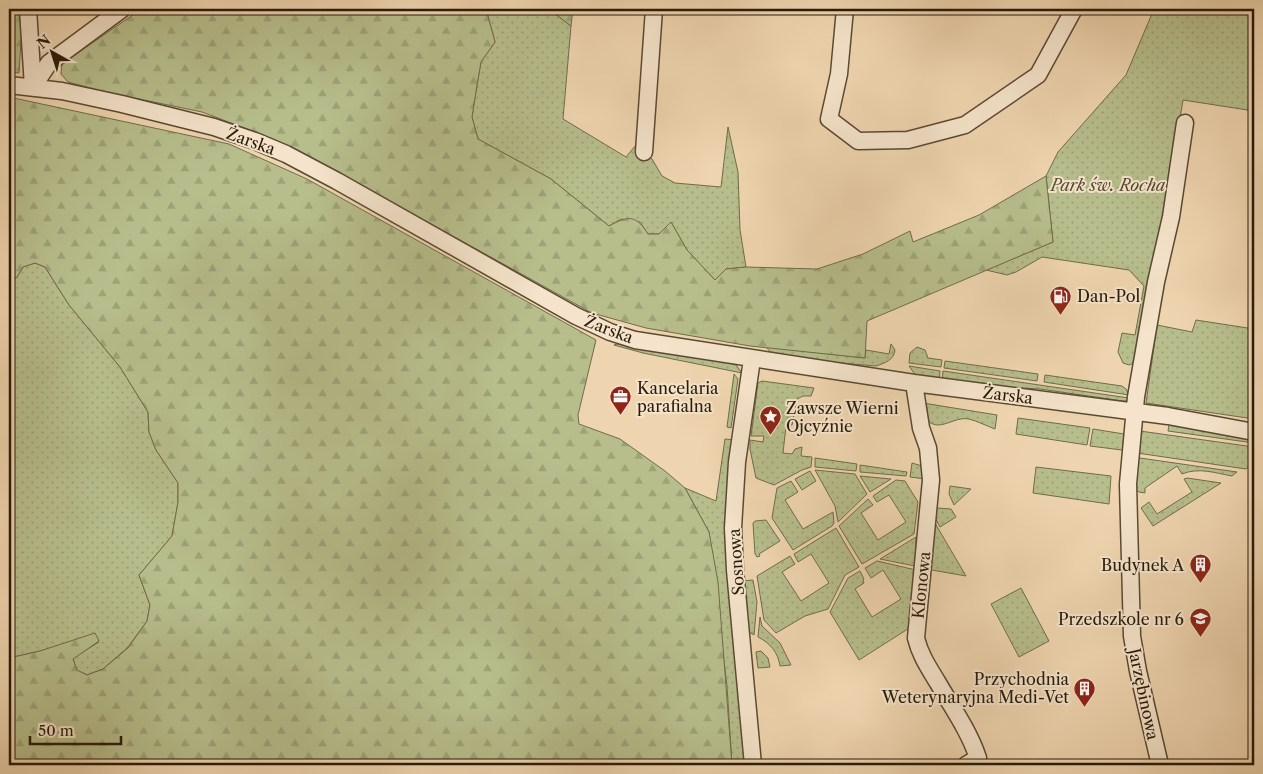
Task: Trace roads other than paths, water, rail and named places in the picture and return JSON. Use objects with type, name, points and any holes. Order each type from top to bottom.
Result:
[{"type":"street","points":[[28,9],[33,87]]},
{"type":"street","points":[[33,87],[49,63],[122,9]]},
{"type":"street","points":[[644,152],[654,9]]},
{"type":"street","points":[[845,9],[838,74],[829,120],[858,141],[908,140],[964,125],[1038,75],[1074,9]]},
{"type":"street","name":"Żarska","points":[[9,85],[62,91],[122,104],[214,127],[255,141],[286,154],[337,181],[576,316],[624,337],[648,343],[914,383],[1168,416],[1254,432]]},
{"type":"street","name":"Jarzębinowa","points":[[1160,765],[1134,650],[1131,620],[1128,495],[1134,413],[1156,282],[1171,217],[1185,123]]},
{"type":"street","name":"Sosnowa","points":[[752,359],[737,462],[733,528],[735,570],[753,765]]},
{"type":"street","name":"Klonowa","points":[[914,383],[921,428],[928,454],[931,480],[916,638],[926,662],[972,740],[978,758],[966,765]]},
{"type":"place","name":"Dan-Pol","points":[[1061,315]]},
{"type":"place","name":"Kancelaria parafialna","points":[[621,416]]},
{"type":"place","name":"Zawsze Wierni Ojcyźnie","points":[[770,436]]},
{"type":"place","name":"Budynek A","points":[[1200,584]]},
{"type":"place","name":"Przedszkole nr 6","points":[[1200,638]]},
{"type":"place","name":"Przychodnia Weterynaryjna Medi-Vet","points":[[1085,707]]},
{"type":"park label","name":"Park św. Rocha","points":[[1108,185]]}]
